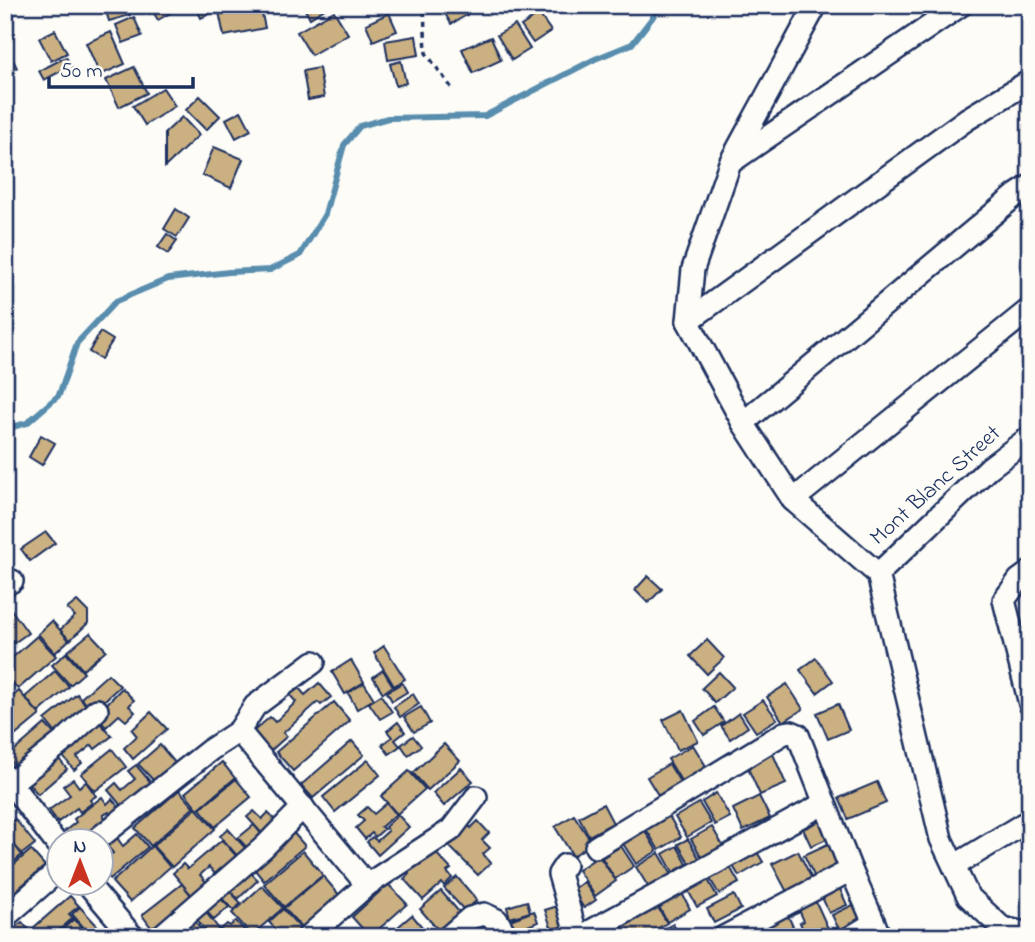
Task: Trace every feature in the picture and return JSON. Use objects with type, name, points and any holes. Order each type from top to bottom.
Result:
[{"type":"street","points":[[816,5],[730,163],[693,270],[688,321],[743,423],[793,500],[878,574],[941,839],[968,896],[1002,928],[1030,934]]},
{"type":"street","points":[[730,163],[961,5]]},
{"type":"street","points":[[688,321],[967,119],[1030,81]]},
{"type":"street","points":[[743,423],[1030,186]]},
{"type":"street","points":[[793,500],[1030,309]]},
{"type":"street","name":"Mont Blanc Street","points":[[878,574],[989,468],[1030,437]]},
{"type":"street","points":[[1030,572],[1019,580],[1004,600],[1030,704]]},
{"type":"street","points":[[113,827],[210,750],[239,731],[255,706],[314,662]]},
{"type":"street","points":[[46,829],[8,779],[65,740],[97,710]]},
{"type":"street","points":[[239,731],[367,885]]},
{"type":"street","points":[[596,847],[784,733],[791,732],[798,735],[877,930],[851,937]]},
{"type":"street","points":[[308,937],[367,885],[451,830],[476,797]]},
{"type":"street","points":[[565,865],[559,874],[578,937],[825,803]]},
{"type":"street","points":[[160,937],[264,847],[303,807]]},
{"type":"street","points":[[954,866],[1030,820]]},
{"type":"street","points":[[724,937],[851,870]]},
{"type":"street","points":[[5,917],[46,881]]},
{"type":"street","points":[[99,897],[133,937]]},
{"type":"street","points":[[448,937],[470,918],[484,914],[497,920],[507,937]]},
{"type":"path","points":[[432,5],[424,9],[426,53],[453,90]]},
{"type":"building","points":[[104,5],[127,5],[130,15],[109,21]]},
{"type":"building","points":[[149,5],[174,5],[177,9],[158,20]]},
{"type":"building","points":[[195,5],[216,5],[218,10],[201,18]]},
{"type":"building","points":[[260,5],[265,28],[224,36],[219,12]]},
{"type":"building","points":[[302,5],[331,5],[310,18]]},
{"type":"building","points":[[447,5],[461,5],[467,15],[451,24],[442,8]]},
{"type":"building","points":[[334,11],[348,34],[311,55],[297,32]]},
{"type":"building","points":[[389,13],[397,31],[373,41],[366,24]]},
{"type":"building","points":[[539,14],[551,31],[533,43],[521,26]]},
{"type":"building","points":[[134,17],[142,36],[123,43],[116,25]]},
{"type":"building","points":[[515,25],[530,49],[512,60],[497,35]]},
{"type":"building","points":[[55,30],[67,53],[51,61],[39,38]]},
{"type":"building","points":[[111,32],[125,64],[100,75],[86,43]]},
{"type":"building","points":[[416,36],[419,55],[388,60],[385,41]]},
{"type":"building","points":[[491,37],[501,60],[473,73],[462,49]]},
{"type":"building","points":[[8,49],[17,68],[5,73],[5,50]]},
{"type":"building","points":[[66,57],[71,66],[44,80],[39,71]]},
{"type":"building","points":[[401,61],[406,83],[396,86],[390,64]]},
{"type":"building","points":[[134,67],[147,93],[119,107],[106,80]]},
{"type":"building","points":[[319,68],[324,97],[308,100],[303,71]]},
{"type":"building","points":[[163,88],[175,106],[145,125],[133,106]]},
{"type":"building","points":[[200,96],[220,116],[206,130],[186,110]]},
{"type":"building","points":[[241,111],[251,130],[236,138],[226,119]]},
{"type":"building","points":[[182,117],[199,135],[165,167],[165,133]]},
{"type":"building","points":[[214,147],[243,159],[231,188],[202,175]]},
{"type":"building","points":[[176,209],[189,218],[177,237],[164,229]]},
{"type":"building","points":[[167,234],[177,241],[168,254],[158,247]]},
{"type":"building","points":[[100,332],[113,340],[101,359],[89,352]]},
{"type":"building","points":[[41,435],[55,443],[42,465],[29,457]]},
{"type":"building","points":[[46,532],[55,543],[30,561],[21,549]]},
{"type":"building","points":[[648,576],[662,589],[648,603],[635,590]]},
{"type":"building","points":[[77,601],[88,612],[88,623],[70,640],[60,630],[75,616],[67,609]]},
{"type":"building","points":[[10,608],[28,633],[14,643],[5,632],[5,611]]},
{"type":"building","points":[[52,621],[69,640],[55,653],[38,634]]},
{"type":"building","points":[[90,633],[106,650],[83,670],[67,652]]},
{"type":"building","points":[[37,636],[56,656],[18,689],[5,675],[5,664]]},
{"type":"building","points":[[707,640],[724,658],[707,674],[690,656]]},
{"type":"building","points":[[384,646],[405,679],[394,686],[374,653]]},
{"type":"building","points":[[66,653],[84,673],[70,685],[52,665]]},
{"type":"building","points":[[816,658],[833,681],[817,693],[800,670]]},
{"type":"building","points":[[351,660],[364,682],[345,694],[332,672]]},
{"type":"building","points":[[383,670],[393,686],[383,693],[373,677]]},
{"type":"building","points":[[55,671],[69,687],[38,713],[25,697]]},
{"type":"building","points":[[719,672],[733,687],[715,703],[702,688]]},
{"type":"building","points":[[108,674],[120,686],[93,711],[81,698]]},
{"type":"building","points":[[319,683],[331,697],[321,705],[318,702],[283,733],[287,736],[267,754],[249,735],[270,717],[275,722],[296,702],[289,694],[298,687],[305,695]]},
{"type":"building","points":[[364,683],[374,699],[357,709],[348,693]]},
{"type":"building","points":[[402,683],[407,692],[392,701],[387,692]]},
{"type":"building","points":[[787,684],[803,709],[783,722],[767,697]]},
{"type":"building","points":[[122,688],[134,700],[129,706],[135,712],[126,721],[119,715],[106,727],[95,716]]},
{"type":"building","points":[[19,691],[40,715],[5,744],[5,703]]},
{"type":"building","points":[[77,694],[90,710],[58,736],[45,720]]},
{"type":"building","points":[[413,694],[419,704],[400,717],[394,707]]},
{"type":"building","points":[[381,695],[392,712],[380,719],[369,703]]},
{"type":"building","points":[[763,700],[777,719],[756,732],[743,713]]},
{"type":"building","points":[[334,702],[350,721],[293,771],[276,752]]},
{"type":"building","points":[[838,704],[849,730],[828,739],[817,713]]},
{"type":"building","points":[[421,707],[430,723],[414,732],[404,717]]},
{"type":"building","points":[[714,707],[724,722],[704,735],[695,721]]},
{"type":"building","points":[[683,710],[698,741],[678,750],[663,720]]},
{"type":"building","points":[[151,712],[167,729],[133,759],[124,748],[137,736],[132,730]]},
{"type":"building","points":[[739,713],[748,727],[730,739],[721,726]]},
{"type":"building","points":[[398,722],[405,732],[395,740],[400,746],[389,754],[382,745],[392,737],[387,731]]},
{"type":"building","points":[[87,723],[92,730],[100,723],[112,736],[95,749],[92,745],[77,757],[82,763],[74,770],[62,755],[86,735],[80,728]]},
{"type":"building","points":[[45,724],[58,738],[17,769],[7,757]]},
{"type":"building","points":[[413,736],[421,746],[408,755],[401,745]]},
{"type":"building","points":[[352,741],[364,755],[313,798],[301,785]]},
{"type":"building","points":[[444,744],[460,761],[428,790],[413,773]]},
{"type":"building","points":[[160,745],[176,764],[155,782],[138,764]]},
{"type":"building","points":[[693,745],[709,771],[684,786],[668,759]]},
{"type":"building","points":[[112,749],[126,767],[95,791],[81,774]]},
{"type":"building","points":[[55,754],[67,769],[38,794],[27,782]]},
{"type":"building","points":[[773,754],[786,784],[760,795],[747,766]]},
{"type":"building","points":[[368,760],[380,775],[335,812],[323,797]]},
{"type":"building","points":[[222,762],[235,778],[198,809],[185,793]]},
{"type":"building","points":[[669,764],[683,787],[661,800],[647,777]]},
{"type":"building","points":[[136,765],[153,785],[124,809],[108,790],[116,783],[122,790],[135,779],[128,771]]},
{"type":"building","points":[[461,768],[473,781],[444,806],[433,793]]},
{"type":"building","points":[[409,771],[425,789],[397,814],[381,796]]},
{"type":"building","points":[[73,779],[79,787],[86,782],[96,796],[90,800],[92,803],[80,812],[77,808],[58,822],[49,810],[70,795],[63,786]]},
{"type":"building","points":[[236,779],[251,797],[215,827],[200,809]]},
{"type":"building","points":[[877,782],[886,803],[848,819],[839,798]]},
{"type":"building","points":[[179,790],[194,807],[151,846],[135,828]]},
{"type":"building","points":[[716,793],[730,817],[715,825],[702,802]]},
{"type":"building","points":[[759,796],[770,818],[743,831],[733,809]]},
{"type":"building","points":[[102,797],[107,804],[112,799],[120,809],[112,816],[109,812],[103,815],[110,824],[97,827],[70,827],[76,822],[74,819]]},
{"type":"building","points":[[387,803],[396,814],[381,827],[384,829],[375,837],[372,833],[365,839],[356,828],[364,821],[358,815],[367,807],[374,814]]},
{"type":"building","points":[[699,803],[711,823],[687,837],[675,817]]},
{"type":"building","points":[[603,804],[613,823],[589,836],[579,817]]},
{"type":"building","points":[[196,808],[215,829],[172,867],[153,846]]},
{"type":"building","points":[[254,811],[262,819],[268,813],[279,824],[265,837],[247,817]]},
{"type":"building","points":[[398,815],[409,827],[378,855],[367,842],[372,837],[377,841],[388,831],[385,827]]},
{"type":"building","points":[[574,815],[592,843],[573,856],[555,827]]},
{"type":"building","points":[[669,816],[681,837],[659,850],[646,829]]},
{"type":"building","points":[[828,817],[836,835],[811,846],[803,829]]},
{"type":"building","points":[[15,819],[35,844],[22,854],[5,834],[5,827]]},
{"type":"building","points":[[478,821],[489,833],[482,840],[490,848],[483,854],[491,863],[478,875],[449,846],[468,825],[471,828]]},
{"type":"building","points":[[254,825],[264,837],[249,850],[238,838]]},
{"type":"building","points":[[712,827],[723,846],[702,858],[691,839]]},
{"type":"building","points":[[228,829],[249,852],[240,859],[220,836]]},
{"type":"building","points":[[644,829],[657,851],[636,864],[622,842]]},
{"type":"building","points":[[291,830],[305,846],[264,881],[250,864]]},
{"type":"building","points":[[137,834],[148,847],[116,874],[116,839],[123,846]]},
{"type":"building","points":[[688,839],[699,858],[690,864],[678,844]]},
{"type":"building","points":[[10,840],[22,855],[5,869],[5,844]]},
{"type":"building","points":[[222,840],[239,859],[222,882],[209,867],[200,875],[208,884],[193,897],[173,873],[183,864],[188,869]]},
{"type":"building","points":[[832,842],[844,867],[816,880],[804,855]]},
{"type":"building","points":[[152,846],[170,867],[130,902],[116,886],[116,878]]},
{"type":"building","points":[[621,846],[634,866],[615,879],[602,858]]},
{"type":"building","points":[[677,846],[687,864],[673,872],[663,854]]},
{"type":"building","points":[[754,847],[763,862],[739,876],[730,861]]},
{"type":"building","points":[[31,850],[45,866],[6,899],[5,872]]},
{"type":"building","points":[[303,851],[323,875],[284,907],[264,884]]},
{"type":"building","points":[[434,851],[451,869],[447,872],[452,878],[423,900],[404,879],[409,874],[406,870],[418,860],[421,863]]},
{"type":"building","points":[[798,851],[812,879],[787,892],[772,864]]},
{"type":"building","points":[[659,853],[672,875],[649,888],[636,867]]},
{"type":"building","points":[[599,856],[616,881],[595,896],[578,870]]},
{"type":"building","points":[[726,860],[739,883],[719,894],[706,872]]},
{"type":"building","points":[[246,868],[258,880],[238,899],[226,887]]},
{"type":"building","points":[[704,873],[717,896],[697,907],[684,883]]},
{"type":"building","points":[[323,876],[341,897],[303,929],[284,908]]},
{"type":"building","points":[[457,877],[477,900],[465,911],[444,888]]},
{"type":"building","points":[[836,880],[847,905],[829,913],[818,888]]},
{"type":"building","points":[[584,882],[596,900],[584,908],[572,890]]},
{"type":"building","points":[[182,884],[193,898],[153,930],[142,915]]},
{"type":"building","points":[[223,884],[241,903],[234,911],[215,891]]},
{"type":"building","points":[[388,884],[407,904],[370,937],[352,917]]},
{"type":"building","points":[[262,886],[283,908],[252,935],[232,913]]},
{"type":"building","points":[[680,889],[690,909],[667,922],[656,901]]},
{"type":"building","points":[[441,891],[459,912],[438,930],[420,909]]},
{"type":"building","points":[[216,894],[229,907],[214,920],[202,906]]},
{"type":"building","points":[[734,895],[741,909],[714,923],[707,909]]},
{"type":"building","points":[[69,897],[79,906],[69,914],[73,918],[51,937],[47,934],[38,937],[32,929]]},
{"type":"building","points":[[801,899],[805,907],[816,902],[832,937],[807,937],[800,923],[804,921],[800,912],[791,916],[787,906]]},
{"type":"building","points":[[527,901],[530,912],[510,918],[507,907]]},
{"type":"building","points":[[655,902],[667,923],[643,937],[629,937],[621,922]]},
{"type":"building","points":[[855,904],[865,925],[842,936],[832,915]]},
{"type":"building","points":[[200,905],[219,929],[210,936],[191,912]]},
{"type":"building","points":[[561,905],[568,924],[552,930],[545,910]]},
{"type":"building","points":[[80,907],[103,932],[97,937],[92,937],[72,914]]},
{"type":"building","points":[[784,907],[795,931],[782,937],[772,937],[763,918]]},
{"type":"building","points":[[283,909],[303,931],[295,937],[282,937],[269,922]]},
{"type":"building","points":[[534,911],[538,922],[515,931],[510,920]]},
{"type":"building","points":[[190,915],[206,935],[204,937],[187,937],[177,925]]},
{"type":"building","points":[[412,915],[429,935],[386,937]]},
{"type":"building","points":[[74,919],[90,937],[54,937]]},
{"type":"building","points":[[236,921],[246,932],[240,937],[212,937],[227,924],[230,926]]},
{"type":"building","points":[[478,921],[486,931],[482,935],[484,937],[466,937],[474,930],[472,927]]},
{"type":"building","points":[[22,922],[35,937],[5,937],[5,928],[12,923],[15,927]]},
{"type":"building","points":[[673,924],[680,937],[649,937]]},
{"type":"waterway","points":[[5,429],[27,423],[59,395],[77,343],[116,301],[168,279],[270,270],[300,255],[325,214],[344,145],[360,126],[388,118],[485,116],[595,59],[632,44],[662,5]]}]
